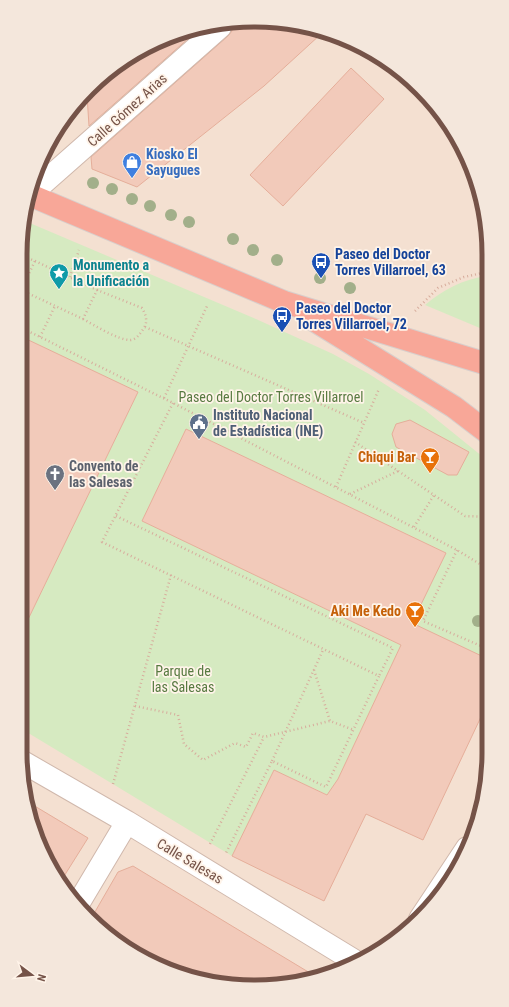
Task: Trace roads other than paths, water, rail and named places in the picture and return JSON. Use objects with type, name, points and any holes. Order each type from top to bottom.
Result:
[{"type":"highway","points":[[35,197],[284,302],[482,362]]},
{"type":"highway","points":[[284,302],[454,407],[482,428]]},
{"type":"street","name":"Calle Gómez Arias","points":[[37,188],[216,30]]},
{"type":"street","name":"Calle Salesas","points":[[27,764],[127,822],[351,959]]},
{"type":"street","points":[[81,900],[127,822]]},
{"type":"place","name":"Kiosko El Sayugues","points":[[132,179]]},
{"type":"place","name":"Paseo del Doctor Torres Villarroel, 63","points":[[321,279]]},
{"type":"place","name":"Monumento a la Unificación","points":[[59,290]]},
{"type":"place","name":"Paseo del Doctor Torres Villarroel, 72","points":[[282,333]]},
{"type":"place","name":"Instituto Nacional de Estadística (INE)","points":[[199,440]]},
{"type":"place","name":"Chiqui Bar","points":[[430,474]]},
{"type":"place","name":"Convento de las Salesas","points":[[55,491]]},
{"type":"place","name":"Aki Me Kedo","points":[[415,628]]},
{"type":"park label","name":"Paseo del Doctor Torres Villarroel","points":[[271,397]]},
{"type":"park label","name":"Parque de las Salesas","points":[[183,680]]}]
